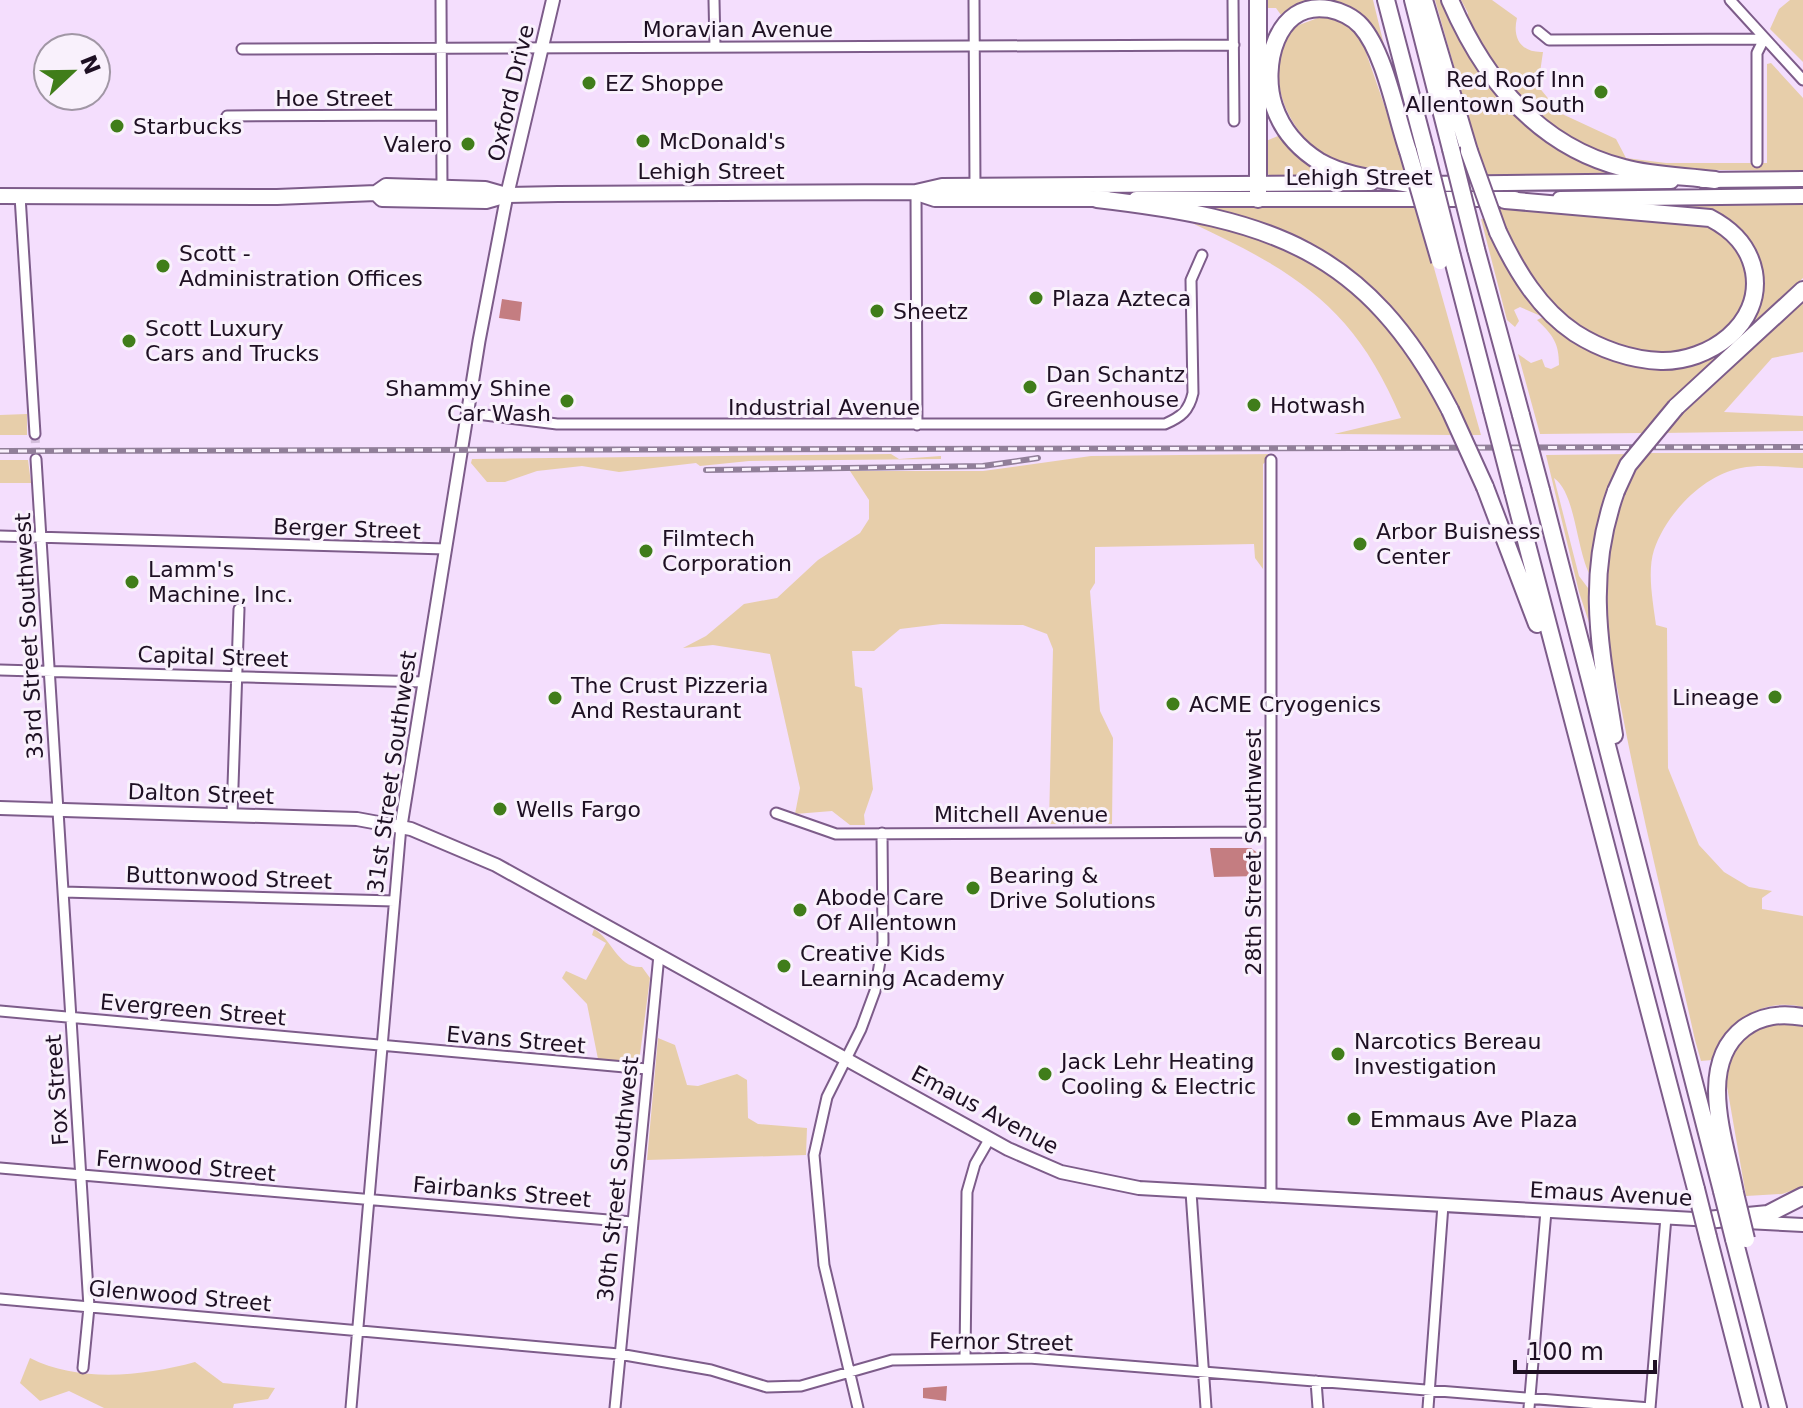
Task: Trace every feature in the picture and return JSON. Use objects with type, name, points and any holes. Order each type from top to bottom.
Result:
[{"type":"highway","points":[[1258,0],[1258,191]]},
{"type":"highway","points":[[1386,0],[1425,149],[1446,258]]},
{"type":"highway","points":[[1413,0],[1631,835],[1787,1408]]},
{"type":"highway","points":[[1424,0],[1469,151],[1498,232],[1526,283],[1549,310],[1581,336],[1626,356],[1662,361],[1708,350],[1742,324],[1753,302],[1755,277],[1747,251],[1733,232],[1710,218],[1505,200]]},
{"type":"highway","points":[[1450,0],[1503,94],[1551,135],[1584,154],[1624,168],[1715,180]]},
{"type":"highway","points":[[1409,184],[1335,169],[1310,155],[1289,134],[1275,108],[1269,82],[1274,45],[1285,24],[1299,13],[1321,8],[1342,13],[1358,22],[1376,54],[1446,258],[1492,407],[1564,695],[1752,1408]]},
{"type":"highway","name":"Lehigh Street","points":[[916,192],[935,199],[1097,199],[1409,184],[1803,179]]},
{"type":"highway","name":"Lehigh Street","points":[[0,196],[277,197],[376,193],[386,186],[485,189],[507,195]]},
{"type":"highway","name":"Lehigh Street","points":[[376,193],[382,199],[486,201],[507,195],[916,192],[942,186],[975,186],[1258,191],[1505,200],[1803,196]]},
{"type":"highway","points":[[1097,199],[1197,212],[1263,230],[1305,249],[1360,288],[1394,322],[1418,353],[1450,410],[1485,487],[1564,695]]},
{"type":"highway","points":[[1631,835],[1596,608],[1600,544],[1616,491],[1628,465],[1676,407],[1803,290]]},
{"type":"highway","points":[[1728,1192],[1717,1090],[1722,1057],[1736,1035],[1755,1021],[1778,1014],[1803,1017]]},
{"type":"highway","points":[[1707,1220],[1768,1214],[1803,1196]]},
{"type":"highway","points":[[1740,1239],[1778,1408]]},
{"type":"main road","name":"Oxford Drive","points":[[507,195],[553,0]]},
{"type":"main road","name":"Dalton Street","points":[[0,808],[357,819],[401,826]]},
{"type":"main road","name":"Emaus Avenue","points":[[401,826],[496,865],[1029,1159],[1087,1180],[1191,1192],[1803,1225]]},
{"type":"street","points":[[441,0],[442,188]]},
{"type":"street","points":[[714,0],[715,47]]},
{"type":"street","points":[[974,0],[975,186]]},
{"type":"street","points":[[1233,0],[1234,121]]},
{"type":"street","points":[[1730,0],[1803,81]]},
{"type":"street","points":[[1538,31],[1549,40],[1764,39]]},
{"type":"street","points":[[1757,162],[1757,53],[1764,39]]},
{"type":"street","name":"Moravian Avenue","points":[[242,49],[1234,45]]},
{"type":"street","name":"Hoe Street","points":[[227,116],[441,115]]},
{"type":"street","points":[[916,192],[917,425]]},
{"type":"street","name":"31st Street Southwest","points":[[351,1408],[401,826],[507,195]]},
{"type":"street","points":[[20,196],[35,434]]},
{"type":"street","name":"Industrial Avenue","points":[[469,413],[557,424],[1165,424],[1179,418],[1190,406],[1193,393],[1191,280],[1202,255]]},
{"type":"street","name":"33rd Street Southwest","points":[[36,459],[57,810]]},
{"type":"street","name":"28th Street Southwest","points":[[1271,460],[1271,1196]]},
{"type":"street","name":"Berger Street","points":[[0,536],[446,549]]},
{"type":"street","points":[[232,815],[239,609]]},
{"type":"street","name":"Capital Street","points":[[0,670],[424,682]]},
{"type":"street","name":"Fox Street","points":[[57,810],[89,1307],[83,1368]]},
{"type":"street","name":"Mitchell Avenue","points":[[776,813],[836,834],[1271,832]]},
{"type":"street","points":[[858,1408],[824,1265],[814,1155],[822,1110],[868,1014],[880,967],[882,833]]},
{"type":"street","name":"Buttonwood Street","points":[[63,892],[394,901]]},
{"type":"street","name":"30th Street Southwest","points":[[615,1408],[659,955]]},
{"type":"street","name":"Evergreen Street","points":[[0,1011],[382,1046]]},
{"type":"street","name":"Evans Street","points":[[382,1046],[647,1069]]},
{"type":"street","points":[[965,1358],[967,1192],[975,1164],[990,1138]]},
{"type":"street","name":"Fernwood Street","points":[[0,1168],[369,1199]]},
{"type":"street","points":[[1191,1192],[1206,1408]]},
{"type":"street","name":"Fairbanks Street","points":[[369,1199],[632,1222]]},
{"type":"street","points":[[1428,1408],[1443,1205]]},
{"type":"street","points":[[1529,1402],[1546,1211]]},
{"type":"street","points":[[1650,1408],[1666,1217]]},
{"type":"street","name":"Glenwood Street","points":[[0,1299],[357,1329]]},
{"type":"street","name":"Fernor Street","points":[[357,1329],[619,1354],[711,1370],[767,1387],[801,1386],[892,1360],[1063,1359],[1430,1388],[1529,1402],[1650,1408]]},
{"type":"street","points":[[1316,1381],[1318,1408]]},
{"type":"shaded area","points":[[1266,0],[1315,0],[1299,3],[1281,15],[1276,8],[1266,8]]},
{"type":"shaded area","points":[[1327,0],[1373,0],[1384,45],[1370,34],[1350,9]]},
{"type":"shaded area","points":[[1435,0],[1444,0],[1480,74],[1512,110],[1620,174],[1485,175]]},
{"type":"shaded area","points":[[1461,0],[1492,0],[1517,18],[1516,32],[1520,43],[1529,50],[1543,52],[1538,86],[1560,113],[1616,139],[1626,158],[1666,163],[1767,163],[1767,64],[1771,63],[1803,98],[1803,171],[1647,169],[1590,150],[1531,111],[1497,73],[1466,17],[1468,13]]},
{"type":"shaded area","points":[[1790,0],[1803,0],[1803,62],[1770,29],[1779,9]]},
{"type":"shaded area","points":[[1323,16],[1335,18],[1360,35],[1407,171],[1365,170],[1334,164],[1299,132],[1290,116],[1279,83],[1283,47],[1291,28]]},
{"type":"shaded area","points":[[1283,134],[1335,175],[1269,175],[1264,169],[1266,141]]},
{"type":"shaded area","points":[[1803,202],[1803,278],[1749,330],[1761,306],[1765,281],[1751,241],[1721,216],[1670,206]]},
{"type":"shaded area","points":[[1494,203],[1713,226],[1729,238],[1741,256],[1747,279],[1745,304],[1723,332],[1703,347],[1687,353],[1650,354],[1612,344],[1578,327],[1541,293],[1514,250]]},
{"type":"shaded area","points":[[1416,204],[1481,435],[1469,435],[1421,343],[1418,344],[1374,293],[1203,207]]},
{"type":"shaded area","points":[[1181,214],[1231,227],[1274,243],[1313,264],[1347,288],[1377,317],[1405,351],[1454,435],[1334,434],[1401,418],[1364,348],[1343,321],[1293,278]]},
{"type":"shaded area","points":[[1486,218],[1514,280],[1533,305],[1556,327],[1582,345],[1610,359],[1640,367],[1670,369],[1700,362],[1730,347],[1643,433],[1540,434],[1518,354],[1531,363],[1542,359],[1545,367],[1551,369],[1559,365],[1558,351],[1551,335],[1537,320],[1543,317],[1520,307],[1514,310],[1519,321],[1515,327],[1507,320],[1481,219]]},
{"type":"shaded area","points":[[502,299],[522,302],[520,321],[499,318]]},
{"type":"shaded area","points":[[1803,302],[1803,352],[1772,358],[1724,412],[1803,416],[1803,431],[1662,433]]},
{"type":"shaded area","points":[[27,414],[27,435],[0,435],[0,415]]},
{"type":"shaded area","points":[[1647,453],[1803,453],[1803,468],[1741,468],[1727,472],[1700,488],[1667,523],[1652,559],[1651,587],[1656,625],[1667,628],[1668,768],[1699,845],[1724,872],[1749,887],[1772,891],[1762,898],[1762,909],[1803,916],[1803,1007],[1773,1006],[1747,1016],[1727,1034],[1712,1060],[1701,1061],[1695,1040],[1639,794],[1604,612],[1603,579],[1612,529],[1623,497]]},
{"type":"shaded area","points":[[891,454],[899,459],[941,456],[941,459],[749,461],[700,466],[696,463],[619,472],[582,466],[537,471],[505,482],[487,482],[471,463],[472,459]]},
{"type":"shaded area","points":[[1275,454],[1263,464],[1263,569],[1255,558],[1254,544],[1095,547],[1095,583],[1090,591],[1100,711],[1113,738],[1112,824],[1049,824],[1053,649],[1047,634],[1023,625],[941,624],[900,629],[874,651],[852,651],[855,686],[862,688],[873,789],[864,815],[865,825],[850,825],[832,811],[795,814],[800,788],[770,654],[713,645],[683,648],[706,636],[744,604],[777,598],[818,560],[860,533],[869,519],[869,500],[850,471],[983,471],[1091,456]]},
{"type":"shaded area","points":[[1629,454],[1600,522],[1591,577],[1567,496],[1554,478],[1579,576],[1591,592],[1595,641],[1579,592],[1546,455]]},
{"type":"shaded area","points":[[0,460],[28,460],[31,483],[0,483]]},
{"type":"shaded area","points":[[1210,848],[1251,848],[1259,854],[1259,876],[1214,877]]},
{"type":"shaded area","points":[[594,929],[621,958],[642,967],[650,978],[639,1062],[598,1059],[587,1004],[562,978],[566,971],[586,980],[606,943],[592,935]]},
{"type":"shaded area","points":[[1803,1022],[1803,1187],[1782,1194],[1746,1196],[1725,1075],[1728,1055],[1759,1023]]},
{"type":"shaded area","points":[[658,1038],[675,1045],[687,1085],[698,1086],[737,1074],[747,1080],[748,1118],[758,1124],[807,1128],[806,1155],[647,1160]]},
{"type":"shaded area","points":[[30,1358],[69,1371],[112,1375],[155,1371],[195,1362],[223,1383],[275,1388],[268,1399],[234,1404],[233,1408],[104,1408],[69,1391],[40,1401],[20,1383]]},
{"type":"shaded area","points":[[947,1386],[946,1401],[923,1398],[923,1388]]},
{"type":"tunnel","points":[[35,434],[36,459]]},
{"type":"railway","points":[[0,451],[1803,447]]},
{"type":"railway","points":[[706,470],[983,466],[1038,458]]},
{"type":"place","name":"EZ Shoppe","points":[[589,83]]},
{"type":"place","name":"Red Roof Inn Allentown South","points":[[1601,92]]},
{"type":"place","name":"Starbucks","points":[[117,126]]},
{"type":"place","name":"McDonald's","points":[[643,141]]},
{"type":"place","name":"Valero","points":[[468,144]]},
{"type":"place","name":"Scott - Administration Offices","points":[[163,266]]},
{"type":"place","name":"Plaza Azteca","points":[[1036,298]]},
{"type":"place","name":"Sheetz","points":[[877,311]]},
{"type":"place","name":"Scott Luxury Cars and Trucks","points":[[129,341]]},
{"type":"place","name":"Dan Schantz Greenhouse","points":[[1030,387]]},
{"type":"place","name":"Shammy Shine Car Wash","points":[[567,401]]},
{"type":"place","name":"Hotwash","points":[[1254,405]]},
{"type":"place","name":"Arbor Buisness Center","points":[[1360,544]]},
{"type":"place","name":"Filmtech Corporation","points":[[646,551]]},
{"type":"place","name":"Lamm's Machine, Inc.","points":[[132,582]]},
{"type":"place","name":"Lineage","points":[[1775,697]]},
{"type":"place","name":"The Crust Pizzeria And Restaurant","points":[[555,698]]},
{"type":"place","name":"ACME Cryogenics","points":[[1173,704]]},
{"type":"place","name":"Wells Fargo","points":[[500,809]]},
{"type":"place","name":"Bearing & Drive Solutions","points":[[973,888]]},
{"type":"place","name":"Abode Care Of Allentown","points":[[800,910]]},
{"type":"place","name":"Creative Kids Learning Academy","points":[[784,966]]},
{"type":"place","name":"Narcotics Bereau Investigation","points":[[1338,1054]]},
{"type":"place","name":"Jack Lehr Heating Cooling & Electric","points":[[1045,1074]]},
{"type":"place","name":"Emmaus Ave Plaza","points":[[1354,1119]]}]
